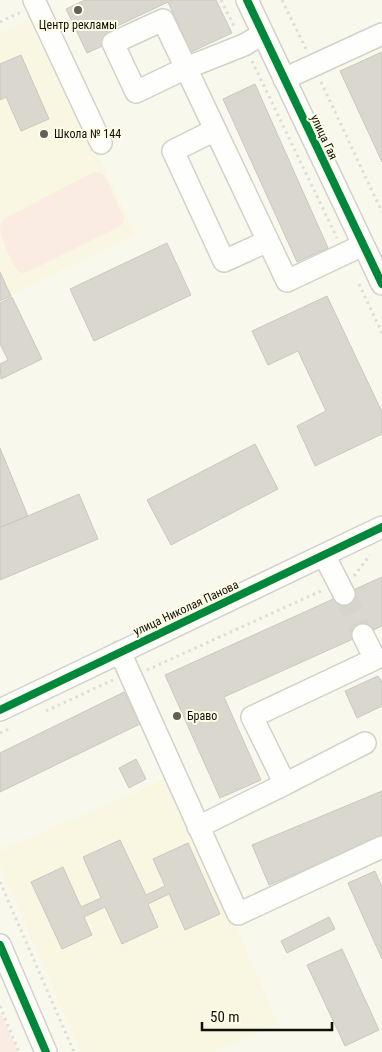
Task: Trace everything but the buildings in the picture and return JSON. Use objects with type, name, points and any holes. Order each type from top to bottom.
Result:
[{"type":"street","points":[[34,0],[100,142]]},
{"type":"street","name":"улица Гая","points":[[247,0],[284,79],[354,250],[379,271]]},
{"type":"street","points":[[263,34],[244,45],[186,68],[287,281],[354,250]]},
{"type":"street","points":[[284,79],[382,34]]},
{"type":"street","points":[[215,130],[173,150],[224,261],[268,241]]},
{"type":"street","name":"улица Николая Панова","points":[[0,710],[382,527]]},
{"type":"street","points":[[324,555],[341,589]]},
{"type":"street","points":[[285,784],[252,717],[375,659],[363,634]]},
{"type":"street","points":[[120,652],[238,914],[382,847]]},
{"type":"street","points":[[198,827],[365,743]]},
{"type":"street","points":[[2,955],[46,1052]]},
{"type":"path","points":[[221,0],[354,250]]},
{"type":"path","points":[[282,0],[382,212]]},
{"type":"path","points":[[357,281],[382,333]]},
{"type":"path","points":[[43,712],[121,676],[150,670],[341,589],[370,556],[376,552]]},
{"type":"path","points":[[0,733],[17,725]]},
{"type":"path","points":[[0,882],[74,1052]]},
{"type":"path","points":[[0,1006],[20,1052]]},
{"type":"shaded area","name":"Школа № 144","points":[[34,17],[136,235],[11,294],[0,270],[0,33]]},
{"type":"shaded area","points":[[94,172],[101,173],[106,178],[124,217],[123,223],[119,227],[27,272],[21,273],[10,258],[2,237],[0,226],[5,218]]},
{"type":"shaded area","points":[[171,776],[278,1024],[214,1052],[81,1052],[0,866],[0,851]]},
{"type":"shaded area","points":[[0,1012],[18,1052],[0,1052]]},
{"type":"tunnel","points":[[344,594],[363,635]]},
{"type":"cycle path","points":[[247,0],[382,284]]},
{"type":"cycle path","points":[[0,710],[382,527]]},
{"type":"cycle path","points":[[0,945],[46,1052]]},
{"type":"place","name":"Центр рекламы","points":[[78,10]]},
{"type":"place","name":"Школа № 144","points":[[44,134]]},
{"type":"place","name":"Браво","points":[[177,716]]}]
